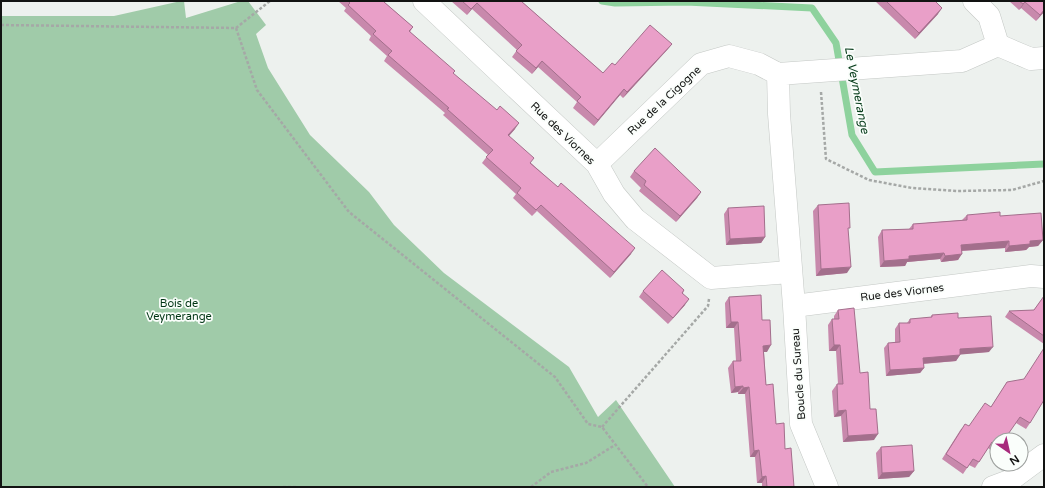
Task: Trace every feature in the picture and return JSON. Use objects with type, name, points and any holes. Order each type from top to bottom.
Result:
[{"type":"street","name":"Rue des Viornes","points":[[424,1],[597,164],[614,194],[635,219],[712,278]]},
{"type":"street","points":[[974,1],[989,16],[998,44],[1031,59],[1044,58]]},
{"type":"street","points":[[794,306],[790,272],[779,114],[778,74],[962,61],[998,44]]},
{"type":"street","name":"Rue de la Cigogne","points":[[597,164],[701,64],[729,56],[759,64],[778,74]]},
{"type":"street","points":[[712,278],[790,272]]},
{"type":"street","name":"Rue des Viornes","points":[[794,306],[1023,277],[1044,277]]},
{"type":"street","name":"Boucle du Sureau","points":[[794,306],[801,424],[828,487]]},
{"type":"street","points":[[993,487],[1009,481],[1044,455]]},
{"type":"path","points":[[1,25],[236,28],[270,1]]},
{"type":"path","points":[[236,28],[257,90],[349,212],[556,377],[588,424],[602,426],[648,487]]},
{"type":"path","points":[[820,71],[826,159],[869,180],[912,188],[957,191],[1012,190],[1044,181]]},
{"type":"path","points":[[602,426],[708,306],[712,278]]},
{"type":"path","points":[[531,487],[551,472],[586,463],[615,445]]},
{"type":"path","points":[[283,487],[297,487]]},
{"type":"green space","name":"Bois de Veymerange","points":[[184,1],[186,18],[241,1],[248,1],[266,25],[256,34],[268,68],[310,135],[369,192],[394,225],[444,273],[569,367],[598,417],[616,400],[675,487],[1,487],[1,16],[114,16]]},
{"type":"building","points":[[348,1],[385,1],[384,2],[413,27],[409,31],[455,71],[453,73],[497,110],[500,106],[519,123],[508,135],[534,158],[530,163],[558,187],[561,183],[635,248],[614,272],[541,205],[536,210],[517,193],[521,188],[486,157],[493,150],[447,109],[449,108],[388,55],[392,51],[373,34],[376,31],[348,5],[350,3]]},
{"type":"building","points":[[462,1],[521,1],[603,73],[612,63],[615,65],[650,25],[672,44],[627,92],[624,89],[598,120],[577,101],[581,97],[542,61],[536,68],[516,51],[522,45],[477,3],[471,9]]},
{"type":"building","points":[[886,1],[935,1],[942,8],[919,33]]},
{"type":"building","points":[[1019,1],[1044,1],[1044,10],[1040,15],[1025,2],[1023,4]]},
{"type":"building","points":[[655,148],[701,192],[680,216],[644,185],[646,181],[634,171]]},
{"type":"building","points":[[849,203],[850,228],[848,228],[851,267],[821,269],[818,205]]},
{"type":"building","points":[[764,206],[765,237],[730,239],[728,208]]},
{"type":"building","points":[[1000,212],[1000,216],[1041,213],[1043,240],[1030,241],[1030,244],[1009,246],[1009,241],[961,245],[962,254],[945,256],[944,253],[909,256],[909,259],[884,261],[882,230],[913,229],[913,224],[967,220],[967,215]]},
{"type":"building","points":[[662,270],[684,290],[682,293],[689,299],[673,318],[643,291]]},
{"type":"building","points":[[761,295],[762,320],[770,320],[771,345],[763,346],[766,385],[773,384],[776,424],[784,423],[785,449],[791,448],[794,487],[767,487],[766,476],[762,477],[759,450],[754,451],[749,387],[735,387],[733,361],[741,361],[738,322],[731,322],[729,297]]},
{"type":"building","points":[[1044,296],[1044,336],[1009,311],[1034,310]]},
{"type":"building","points":[[854,308],[860,373],[868,372],[870,409],[876,409],[878,434],[848,436],[846,410],[838,411],[837,384],[843,384],[840,345],[834,345],[832,319],[839,319],[838,310]]},
{"type":"building","points":[[958,313],[958,318],[991,316],[993,347],[960,349],[960,355],[923,358],[924,368],[890,370],[888,343],[900,342],[899,323],[910,323],[910,319],[932,317],[932,315]]},
{"type":"building","points":[[1044,348],[1044,400],[1030,423],[1020,417],[1010,432],[989,432],[989,447],[979,462],[973,459],[967,468],[946,454],[965,424],[969,426],[985,403],[991,407],[1007,382],[1024,379]]},
{"type":"building","points":[[912,445],[914,471],[882,473],[881,447]]},
{"type":"waterway","name":"Le Veymerange","points":[[602,1],[615,3],[686,2],[812,8],[836,43],[852,135],[875,172],[1044,164]]}]
